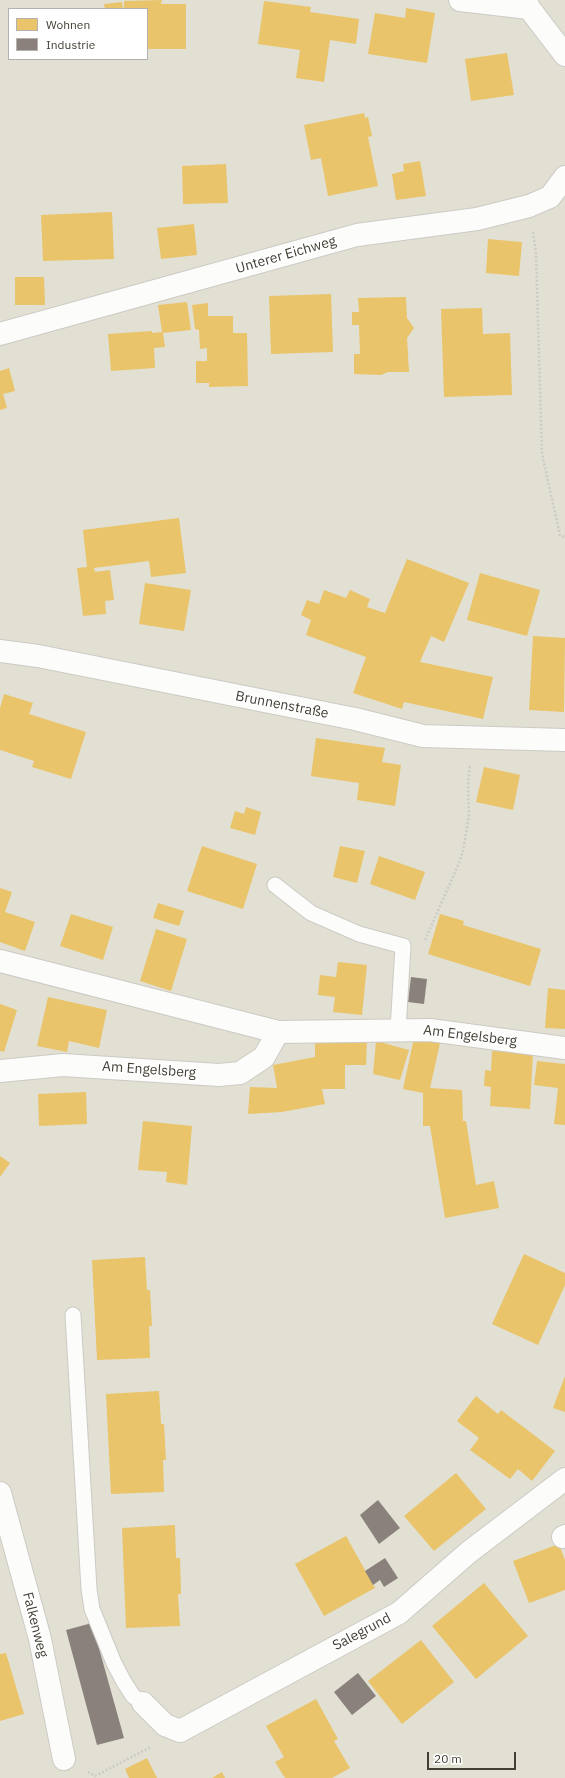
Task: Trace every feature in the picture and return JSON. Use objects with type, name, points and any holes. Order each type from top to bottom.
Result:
[{"type":"street","points":[[460,0],[528,4],[565,55]]},
{"type":"street","name":"Unterer Eichweg","points":[[0,334],[357,235],[477,219],[529,206],[550,197],[565,177]]},
{"type":"street","name":"Brunnenstraße","points":[[0,651],[38,656],[355,719],[423,736],[565,740]]},
{"type":"street","name":"Am Engelsberg","points":[[0,962],[278,1032],[430,1030],[565,1048]]},
{"type":"street","name":"Am Engelsberg","points":[[0,1071],[63,1065],[219,1075],[240,1073],[264,1057],[278,1032]]},
{"type":"street","name":"Salegrund","points":[[143,1703],[165,1725],[180,1731],[399,1613],[469,1552],[565,1479]]},
{"type":"street","name":"Falkenweg","points":[[0,1493],[40,1639],[64,1759]]},
{"type":"lane","points":[[274,885],[311,913],[359,934],[403,946],[398,1030]]},
{"type":"lane","points":[[73,1315],[89,1589],[92,1609],[114,1663],[124,1682],[133,1696],[143,1703]]},
{"type":"path","points":[[529,206],[536,254],[542,454],[560,534],[565,537]]},
{"type":"path","points":[[423,945],[456,870],[467,834],[471,758],[470,738]]},
{"type":"path","points":[[95,1776],[132,1757]]},
{"type":"shaded area","points":[[0,0],[565,0],[565,1778],[0,1778]]},
{"type":"building: Wohnen","points":[[162,0],[161,4],[186,4],[186,49],[148,49],[148,8],[124,8],[124,1]]},
{"type":"building: Wohnen","points":[[264,1],[311,7],[310,12],[359,19],[356,44],[330,40],[324,82],[296,78],[300,50],[258,44]]},
{"type":"building: Wohnen","points":[[122,2],[123,8],[105,8],[104,4]]},
{"type":"building: Wohnen","points":[[406,8],[435,13],[427,63],[368,54],[375,13],[405,18]]},
{"type":"building: Wohnen","points":[[507,53],[514,95],[471,101],[465,59]]},
{"type":"building: Wohnen","points":[[364,113],[365,118],[368,117],[372,136],[368,137],[378,186],[328,196],[321,158],[311,160],[304,125]]},
{"type":"building: Wohnen","points":[[420,161],[426,196],[396,200],[392,174],[404,171],[403,164]]},
{"type":"building: Wohnen","points":[[226,164],[228,203],[183,204],[182,166]]},
{"type":"building: Wohnen","points":[[112,212],[114,259],[43,261],[41,215]]},
{"type":"building: Wohnen","points":[[194,224],[197,255],[161,259],[157,228]]},
{"type":"building: Wohnen","points":[[488,239],[522,242],[519,276],[486,273]]},
{"type":"building: Wohnen","points":[[15,277],[44,277],[45,305],[15,305]]},
{"type":"building: Wohnen","points":[[331,294],[333,352],[271,354],[269,296]]},
{"type":"building: Wohnen","points":[[406,297],[407,318],[414,328],[407,338],[409,372],[388,372],[381,375],[354,374],[354,354],[360,354],[359,325],[352,325],[352,312],[359,312],[358,298]]},
{"type":"building: Wohnen","points":[[187,302],[191,330],[163,333],[165,347],[154,348],[155,368],[111,371],[108,334],[152,331],[152,333],[162,332],[158,305]]},
{"type":"building: Wohnen","points":[[208,303],[208,316],[233,316],[233,333],[247,333],[248,386],[209,387],[209,383],[196,383],[196,361],[207,361],[207,348],[200,349],[199,330],[195,329],[192,305]]},
{"type":"building: Wohnen","points":[[482,308],[483,334],[510,333],[512,395],[444,397],[441,309]]},
{"type":"building: Wohnen","points":[[9,368],[15,391],[3,394],[7,408],[0,410],[0,371]]},
{"type":"building: Wohnen","points":[[179,518],[186,573],[151,577],[149,561],[94,568],[95,572],[110,570],[114,600],[105,601],[106,614],[83,616],[77,568],[87,567],[83,530]]},
{"type":"building: Wohnen","points":[[407,559],[469,583],[444,642],[431,636],[420,662],[493,677],[483,719],[404,702],[402,709],[353,693],[366,657],[306,635],[311,620],[301,615],[307,600],[319,604],[324,590],[346,598],[350,590],[370,599],[367,607],[385,613]]},
{"type":"building: Wohnen","points":[[480,573],[540,590],[527,636],[467,620]]},
{"type":"building: Wohnen","points":[[145,583],[191,590],[184,631],[139,624]]},
{"type":"building: Wohnen","points":[[533,636],[565,638],[564,712],[529,710]]},
{"type":"building: Wohnen","points":[[4,694],[33,703],[29,714],[86,732],[71,779],[32,767],[34,761],[0,750],[0,708]]},
{"type":"building: Wohnen","points":[[316,738],[385,748],[382,762],[401,765],[395,806],[357,800],[359,783],[311,776]]},
{"type":"building: Wohnen","points":[[484,767],[520,775],[513,810],[476,802]]},
{"type":"building: Wohnen","points":[[246,807],[261,812],[255,835],[230,828],[235,811],[244,814]]},
{"type":"building: Wohnen","points":[[202,846],[257,864],[243,909],[187,891]]},
{"type":"building: Wohnen","points":[[340,846],[365,851],[357,883],[333,877]]},
{"type":"building: Wohnen","points":[[379,856],[425,872],[415,900],[370,884]]},
{"type":"building: Wohnen","points":[[0,888],[12,892],[5,912],[35,922],[25,951],[0,942]]},
{"type":"building: Wohnen","points":[[158,903],[184,911],[179,926],[153,918]]},
{"type":"building: Wohnen","points":[[71,914],[113,927],[103,960],[60,946]]},
{"type":"building: Wohnen","points":[[440,914],[464,921],[463,925],[541,949],[530,986],[428,954]]},
{"type":"building: Wohnen","points":[[156,929],[187,939],[171,991],[140,981]]},
{"type":"building: Wohnen","points":[[338,962],[367,965],[362,1015],[333,1012],[335,997],[318,995],[320,975],[336,977]]},
{"type":"building: Wohnen","points":[[548,988],[565,990],[565,1029],[545,1028]]},
{"type":"building: Wohnen","points":[[48,997],[107,1010],[99,1048],[69,1041],[67,1052],[37,1046]]},
{"type":"building: Wohnen","points":[[0,1004],[17,1010],[4,1052],[0,1051]]},
{"type":"building: Wohnen","points":[[415,1033],[441,1039],[430,1088],[462,1090],[463,1121],[466,1121],[476,1185],[494,1181],[499,1208],[445,1218],[430,1126],[423,1126],[423,1093],[403,1089]]},
{"type":"building: Wohnen","points":[[315,1038],[367,1040],[366,1065],[345,1065],[345,1089],[322,1089],[325,1104],[282,1112],[248,1114],[250,1087],[277,1088],[273,1065],[315,1057]]},
{"type":"building: Wohnen","points":[[376,1041],[409,1050],[400,1080],[373,1074]]},
{"type":"building: Wohnen","points":[[492,1051],[533,1053],[530,1109],[490,1106],[491,1087],[484,1086],[485,1070],[491,1071]]},
{"type":"building: Wohnen","points":[[537,1061],[565,1064],[565,1125],[554,1124],[558,1088],[534,1085]]},
{"type":"building: Wohnen","points":[[86,1092],[87,1124],[39,1126],[38,1094]]},
{"type":"building: Wohnen","points":[[143,1121],[192,1126],[187,1185],[166,1182],[167,1172],[138,1170]]},
{"type":"building: Wohnen","points":[[0,1156],[10,1163],[0,1177]]},
{"type":"building: Wohnen","points":[[524,1254],[565,1273],[565,1285],[538,1345],[492,1324]]},
{"type":"building: Wohnen","points":[[145,1257],[147,1290],[150,1290],[152,1326],[149,1326],[150,1358],[97,1360],[92,1260]]},
{"type":"building: Wohnen","points":[[565,1376],[565,1412],[553,1408]]},
{"type":"building: Wohnen","points":[[159,1391],[161,1424],[164,1424],[166,1460],[163,1460],[164,1492],[111,1494],[106,1394]]},
{"type":"building: Wohnen","points":[[476,1396],[498,1414],[501,1410],[555,1451],[532,1481],[518,1469],[510,1479],[470,1450],[479,1438],[457,1421]]},
{"type":"building: Wohnen","points":[[456,1473],[486,1509],[434,1551],[404,1516]]},
{"type":"building: Wohnen","points":[[175,1525],[176,1558],[180,1558],[181,1594],[178,1594],[180,1626],[126,1628],[122,1528]]},
{"type":"building: Wohnen","points":[[346,1536],[375,1588],[324,1616],[295,1564]]},
{"type":"building: Wohnen","points":[[559,1544],[565,1560],[565,1590],[529,1603],[513,1561]]},
{"type":"building: Wohnen","points":[[484,1583],[528,1636],[476,1679],[432,1626]]},
{"type":"building: Wohnen","points":[[421,1640],[454,1682],[402,1724],[368,1681]]},
{"type":"building: Wohnen","points":[[6,1653],[24,1714],[0,1721],[0,1654]]},
{"type":"building: Wohnen","points":[[316,1699],[338,1739],[334,1741],[350,1768],[332,1778],[285,1778],[275,1762],[284,1757],[266,1726]]},
{"type":"building: Wohnen","points":[[147,1758],[157,1778],[129,1778],[125,1769]]},
{"type":"building: Wohnen","points":[[222,1772],[225,1778],[212,1778]]},
{"type":"building: Industrie","points":[[411,977],[427,979],[424,1004],[408,1002]]},
{"type":"building: Industrie","points":[[378,1500],[400,1528],[379,1544],[360,1515]]},
{"type":"building: Industrie","points":[[385,1558],[398,1578],[384,1587],[380,1580],[373,1585],[365,1571]]},
{"type":"building: Industrie","points":[[92,1623],[124,1738],[97,1745],[66,1630]]},
{"type":"building: Industrie","points":[[358,1673],[376,1696],[352,1715],[334,1692]]}]
